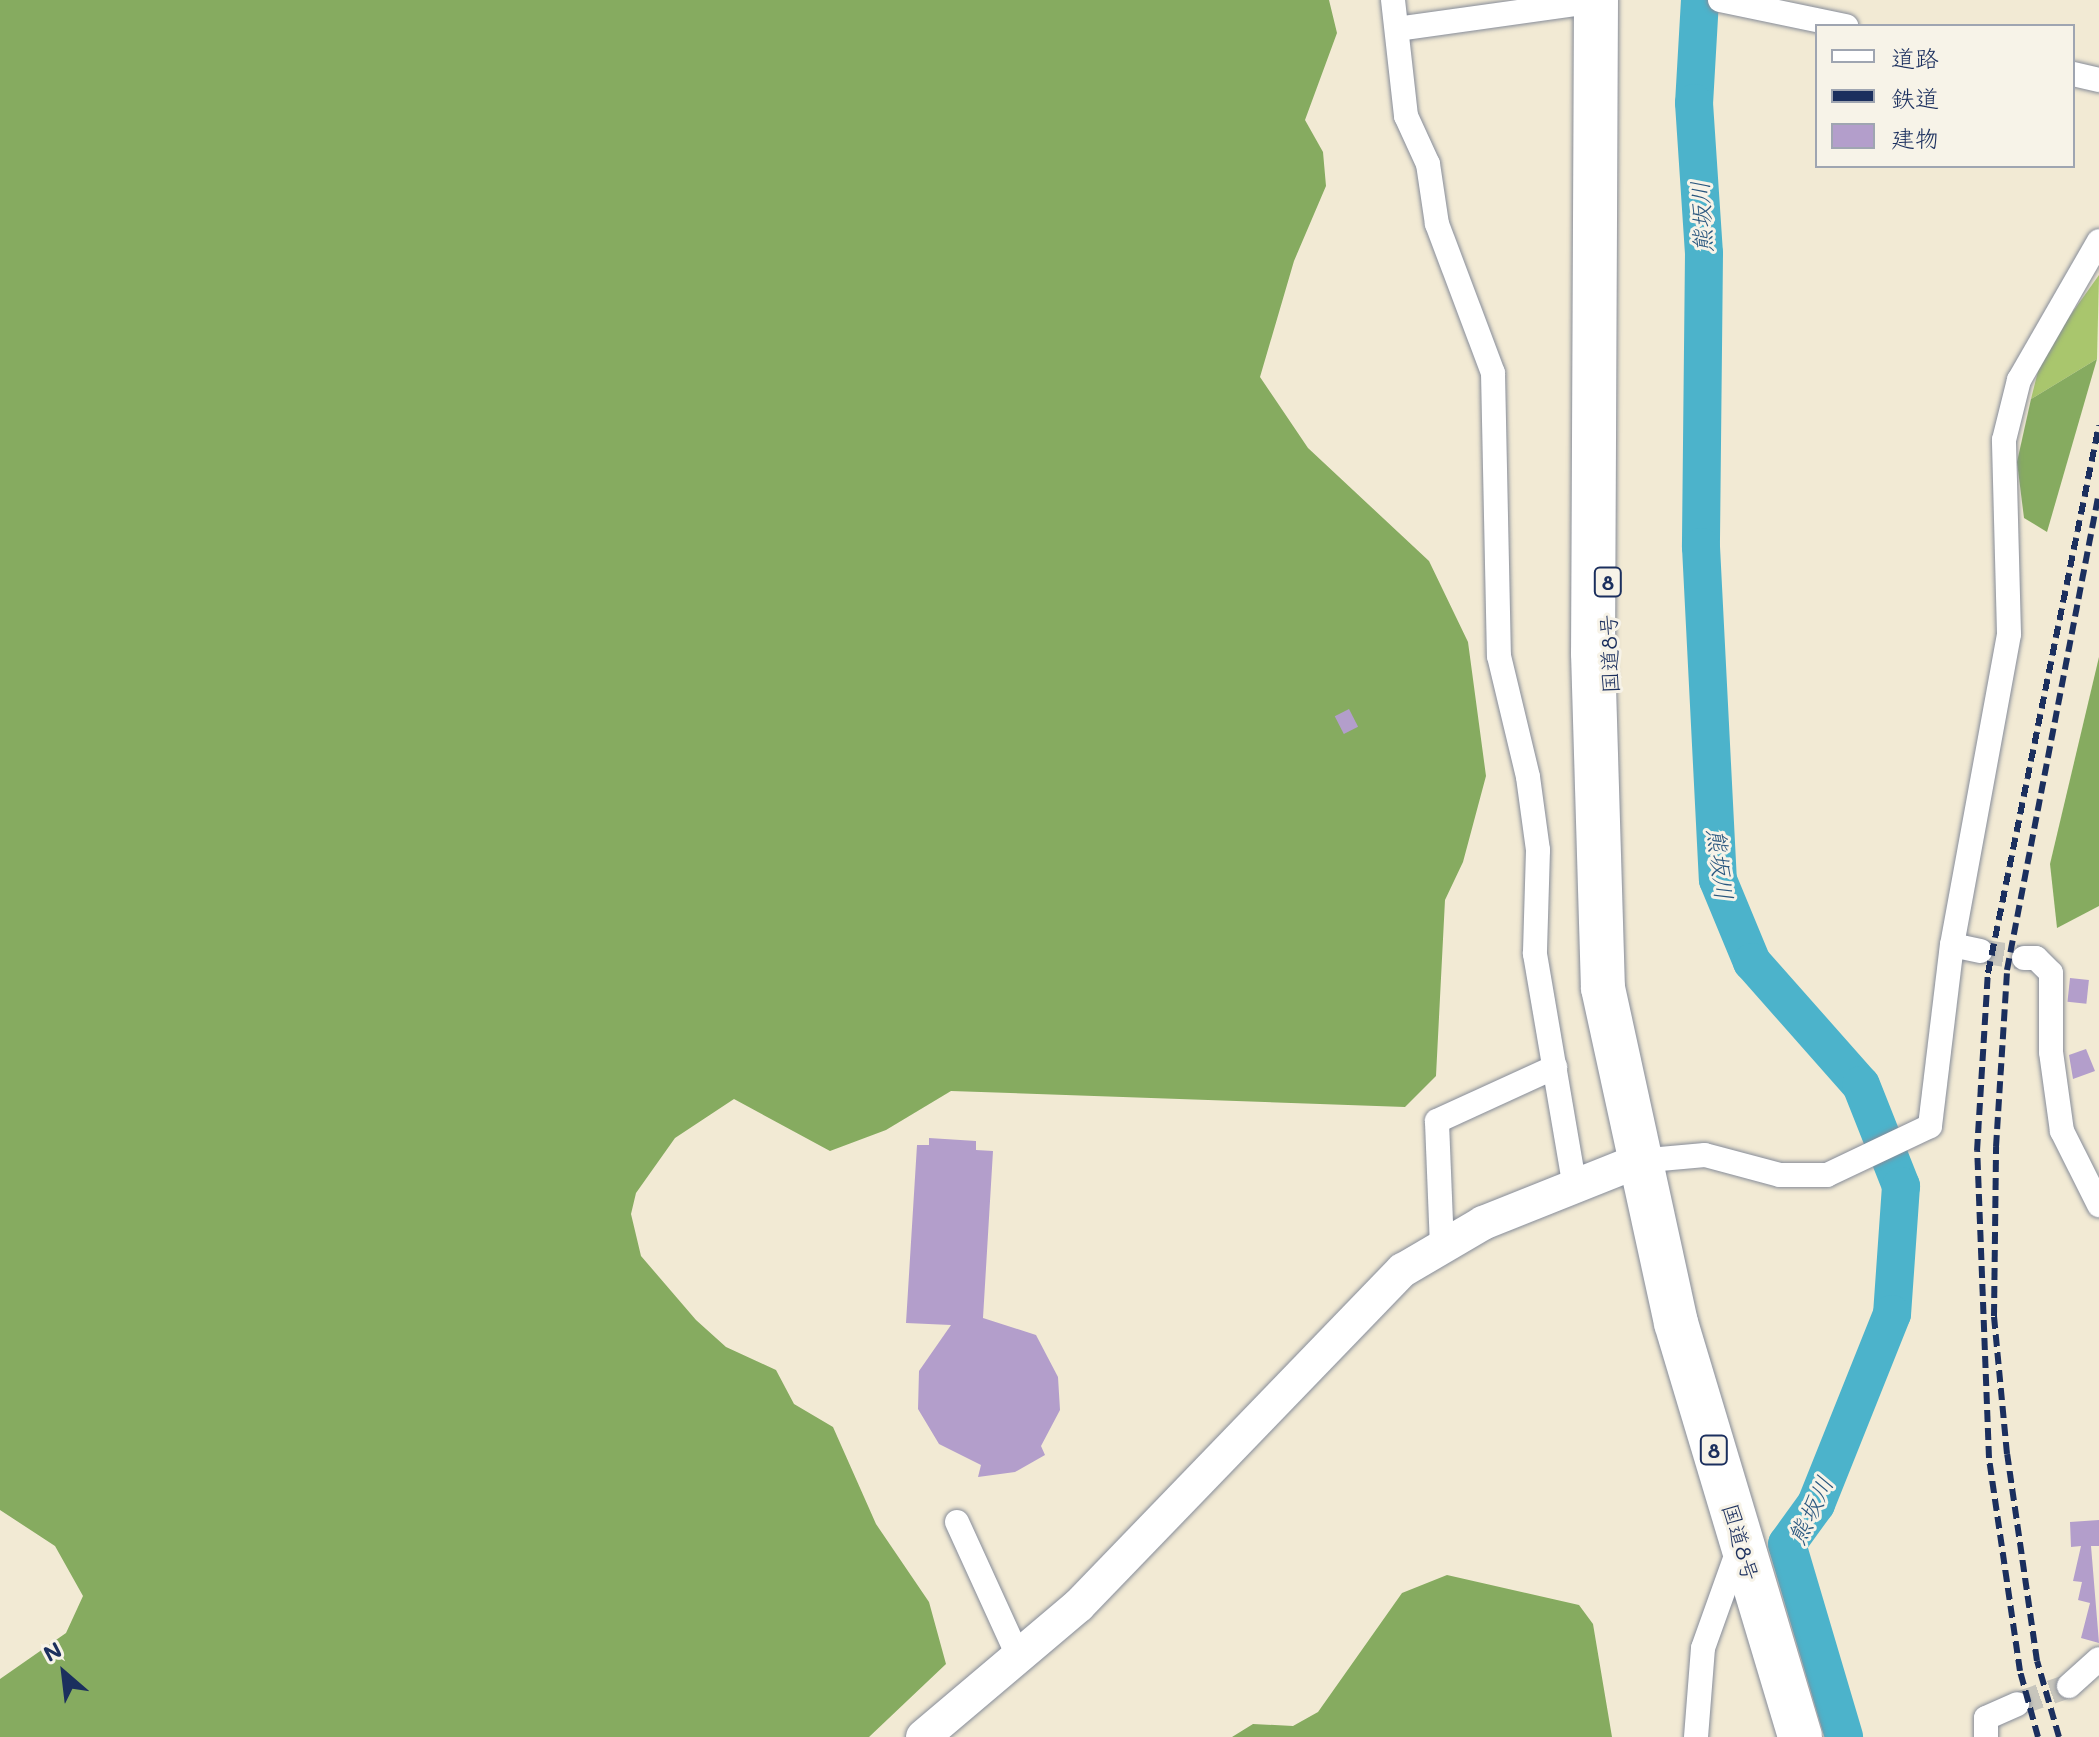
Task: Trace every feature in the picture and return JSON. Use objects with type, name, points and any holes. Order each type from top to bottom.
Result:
[{"type":"highway","name":"国道8号","points":[[1606,0],[1596,884],[1603,988],[1638,1161],[1676,1323],[1800,1737]]},
{"type":"street","points":[[1393,0],[1406,116],[1428,164],[1437,224],[1493,373],[1499,656],[1528,777],[1538,850],[1535,954],[1575,1188]]},
{"type":"street","points":[[1397,29],[1606,0]]},
{"type":"street","points":[[1720,0],[1836,24]]},
{"type":"street","points":[[2075,74],[2099,80]]},
{"type":"street","points":[[923,1737],[1079,1605],[1354,1313],[1442,1247],[1483,1223],[1638,1161],[1705,1155],[1803,1178],[1827,1175],[1918,1137],[1934,1116],[1952,945],[2009,634],[2004,440],[2019,380],[2099,241]]},
{"type":"street","points":[[1952,945],[1980,951]]},
{"type":"street","points":[[2024,958],[2036,958],[2051,973],[2051,1052],[2062,1131],[2099,1205]]},
{"type":"street","points":[[1442,1247],[1437,1121],[1555,1067]]},
{"type":"street","points":[[957,1522],[1019,1658]]},
{"type":"street","points":[[1696,1737],[1703,1648],[1740,1543]]},
{"type":"street","points":[[2069,1686],[2099,1659]]},
{"type":"street","points":[[1986,1737],[1986,1718],[2017,1704]]},
{"type":"green space","points":[[0,0],[1329,0],[1337,33],[1305,120],[1323,152],[1326,186],[1294,261],[1260,377],[1308,448],[1429,561],[1468,642],[1486,776],[1463,862],[1445,900],[1436,1076],[1405,1107],[951,1091],[886,1130],[830,1151],[734,1099],[675,1138],[636,1193],[631,1214],[641,1256],[696,1320],[726,1347],[776,1370],[794,1404],[833,1427],[876,1524],[929,1602],[946,1664],[869,1737],[0,1737],[0,1679],[66,1633],[83,1596],[55,1546],[0,1510]]},
{"type":"green space","points":[[2099,275],[2097,359],[2031,399],[2042,355]]},
{"type":"green space","points":[[2097,359],[2047,532],[2024,518],[2017,462],[2031,399]]},
{"type":"green space","points":[[2099,657],[2099,906],[2057,928],[2050,864]]},
{"type":"green space","points":[[1447,1575],[1579,1605],[1593,1624],[1612,1737],[1232,1737],[1253,1724],[1293,1726],[1318,1712],[1402,1593]]},
{"type":"building","points":[[1349,709],[1358,727],[1344,734],[1335,716]]},
{"type":"building","points":[[2070,978],[2089,980],[2086,1004],[2067,1002]]},
{"type":"building","points":[[2086,1049],[2095,1071],[2073,1079],[2069,1055]]},
{"type":"building","points":[[929,1138],[976,1141],[976,1150],[993,1151],[983,1318],[1036,1335],[1058,1377],[1060,1410],[1041,1446],[1045,1455],[1015,1472],[978,1477],[981,1465],[939,1444],[918,1409],[919,1371],[951,1325],[906,1323],[917,1145],[929,1145]]},
{"type":"building","points":[[2099,1520],[2099,1546],[2091,1546],[2099,1643],[2081,1638],[2090,1603],[2078,1600],[2082,1582],[2073,1581],[2081,1546],[2071,1547],[2070,1522]]},
{"type":"waterway","name":"熊坂川","points":[[1700,0],[1694,103],[1704,253],[1701,547],[1718,880],[1752,962],[1861,1085],[1901,1186],[1892,1314],[1816,1504],[1787,1544],[1844,1737]]},
{"type":"tunnel","points":[[1980,951],[2024,958]]},
{"type":"tunnel","points":[[2017,1704],[2069,1686]]},
{"type":"railway","points":[[2038,1737],[2020,1671],[1989,1458],[1977,1151],[1988,973],[2099,425]]},
{"type":"railway","points":[[2059,1737],[2037,1661],[2007,1454],[1994,1316],[1996,1147],[2007,970],[2099,494]]}]
